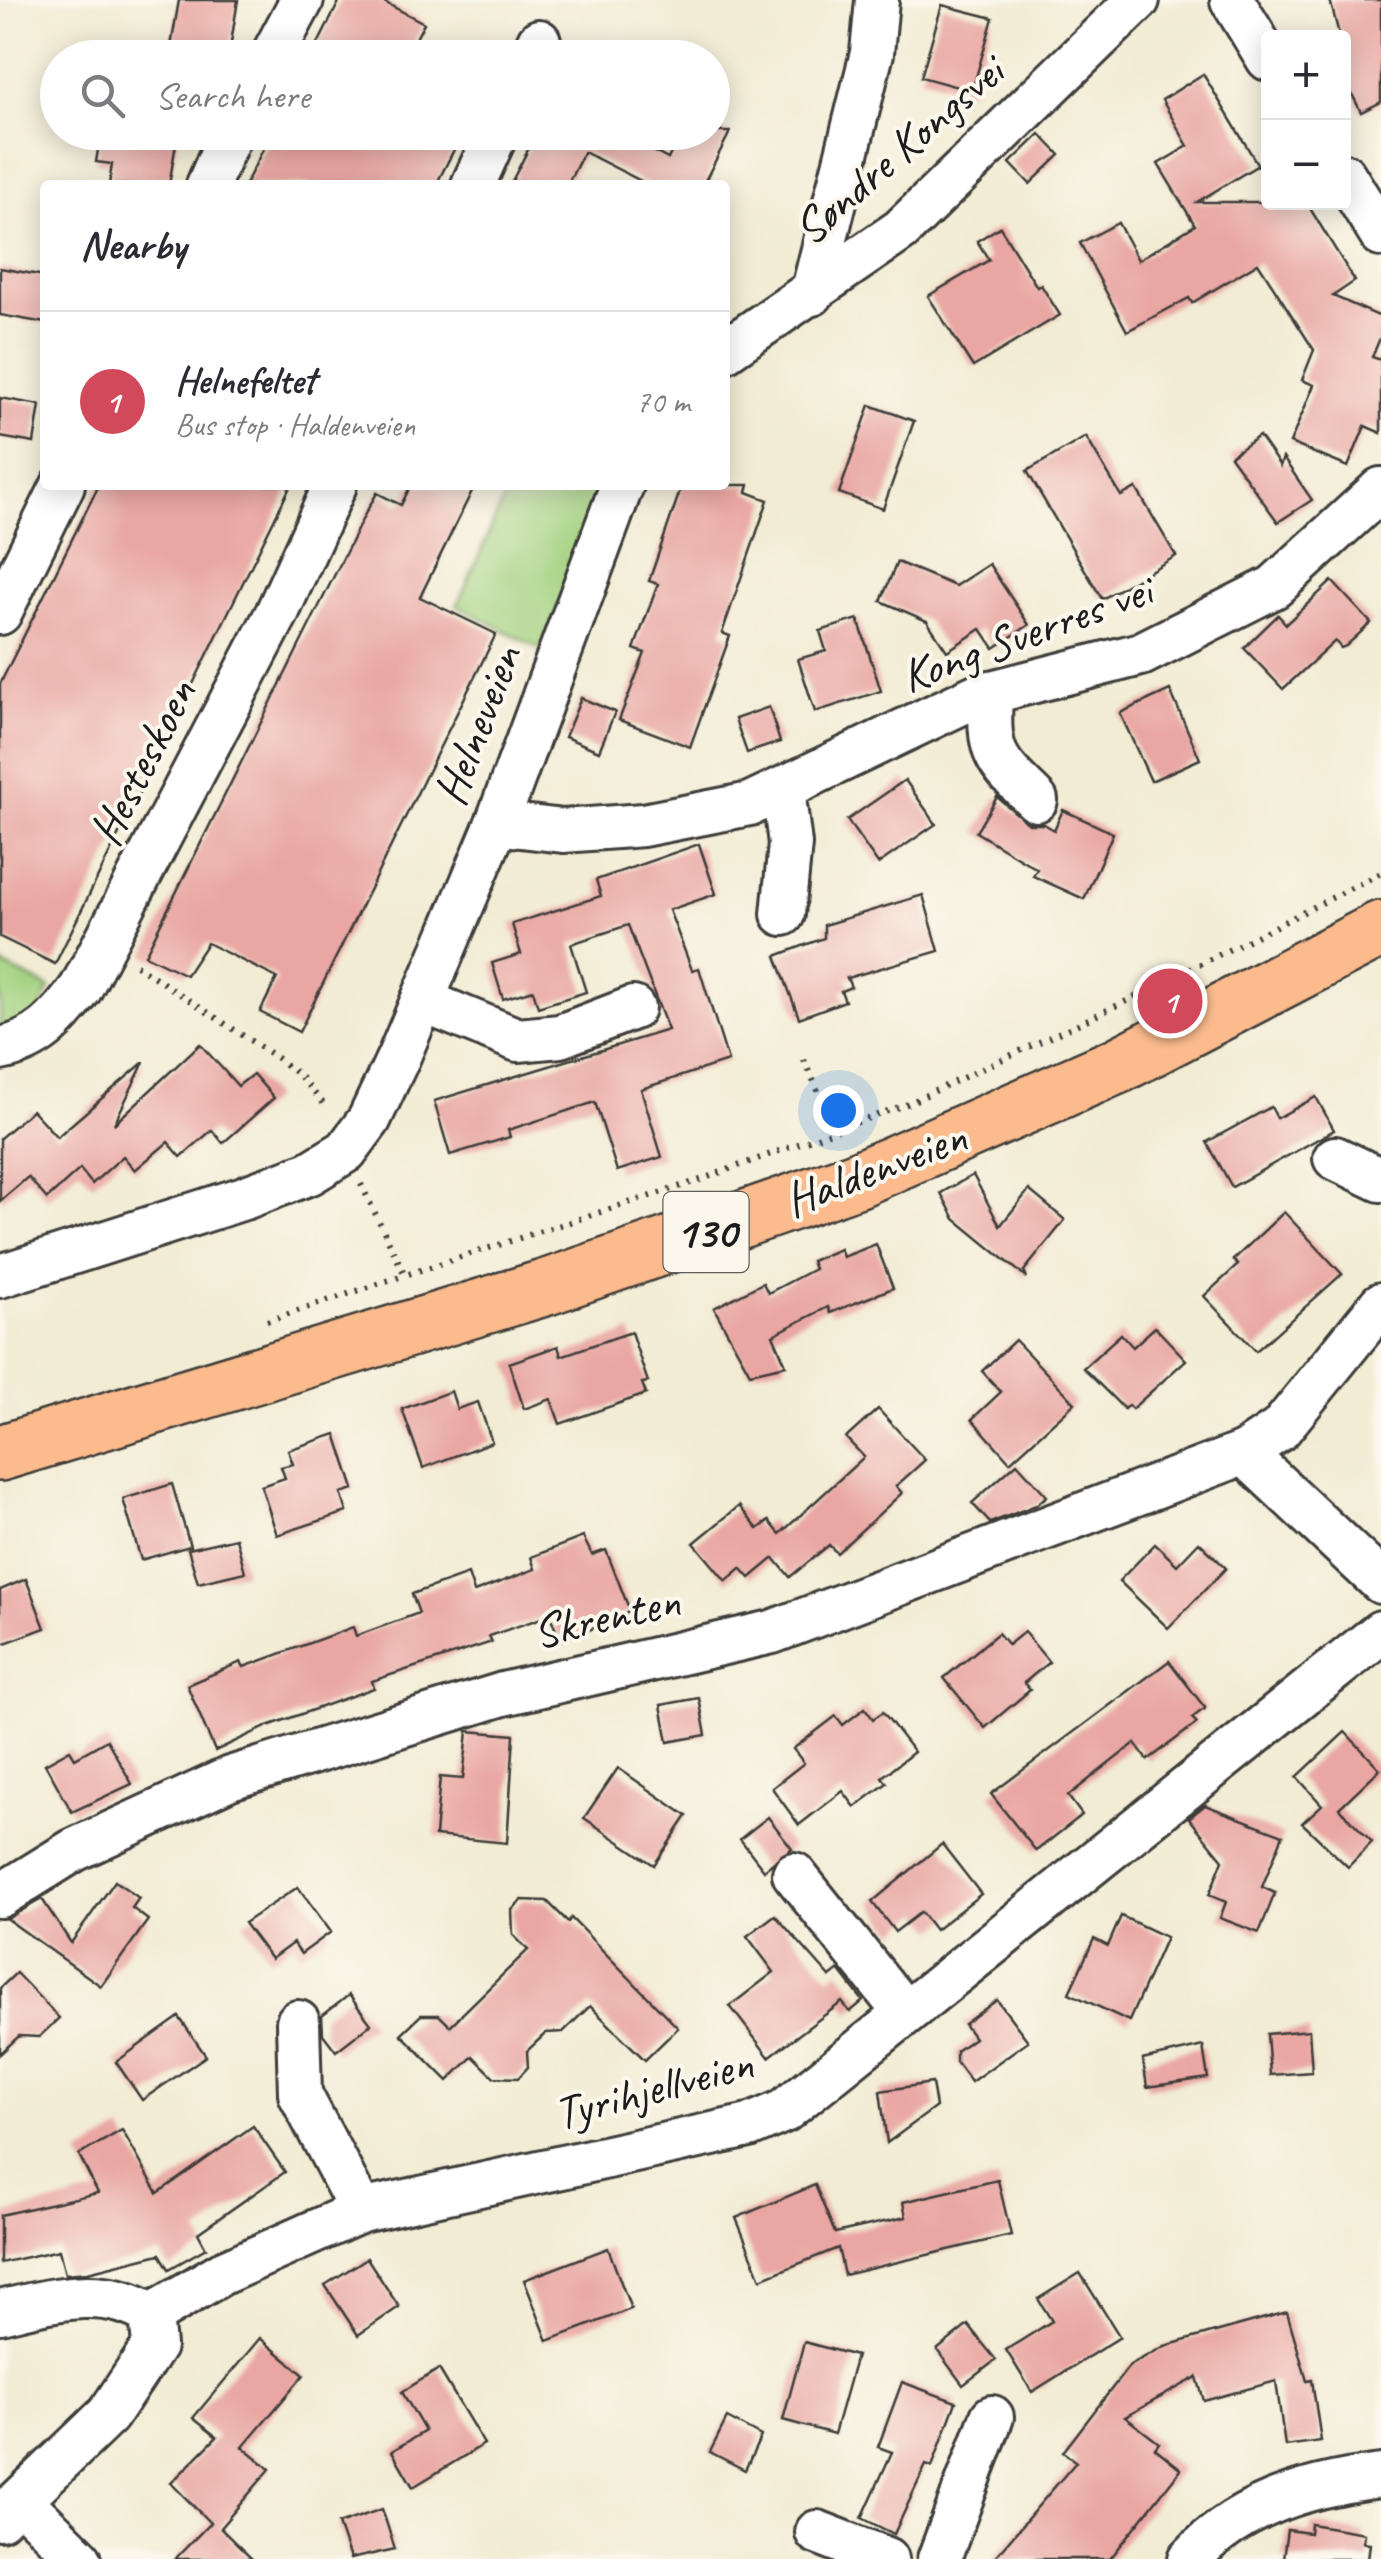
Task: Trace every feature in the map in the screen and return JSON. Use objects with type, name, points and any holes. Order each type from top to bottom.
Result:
[{"type":"main road","name":"Haldenveien","points":[[0,1453],[548,1287],[856,1180],[1119,1066],[1381,929]]},
{"type":"street","points":[[281,40],[302,0]]},
{"type":"street","name":"Søndre Kongsvei","points":[[812,294],[872,54],[877,0]]},
{"type":"street","name":"Søndre Kongsvei","points":[[730,348],[900,230],[1138,0]]},
{"type":"street","points":[[1232,0],[1261,48]]},
{"type":"street","points":[[210,180],[223,150]]},
{"type":"street","points":[[475,180],[489,150]]},
{"type":"street","points":[[1351,187],[1381,236]]},
{"type":"street","name":"Kong Sverres vei","points":[[496,823],[563,831],[644,825],[750,804],[991,692],[1141,654],[1274,587],[1381,489]]},
{"type":"street","points":[[0,612],[61,490]]},
{"type":"street","name":"Hesteskoen","points":[[0,1049],[18,1046],[47,1030],[82,988],[278,613],[334,490]]},
{"type":"street","name":"Helneveien","points":[[0,1276],[244,1198],[310,1174],[346,1151],[369,1120],[423,1000],[496,823],[620,490]]},
{"type":"street","points":[[991,692],[988,740],[1002,767],[1036,800]]},
{"type":"street","points":[[783,790],[790,844],[783,914]]},
{"type":"street","points":[[423,1000],[518,1040],[560,1036],[633,1008]]},
{"type":"street","points":[[1335,1158],[1381,1180]]},
{"type":"street","name":"Skrenten","points":[[0,1896],[74,1850],[230,1778],[503,1694],[772,1632],[1244,1453],[1280,1429],[1381,1304]]},
{"type":"street","points":[[1244,1453],[1381,1582]]},
{"type":"street","name":"Tyrihjellveien","points":[[151,2315],[222,2273],[361,2211],[749,2126],[784,2110],[1381,1632]]},
{"type":"street","points":[[794,1874],[906,2013]]},
{"type":"street","points":[[298,2022],[300,2094],[361,2211]]},
{"type":"street","points":[[0,2312],[102,2294],[130,2301],[151,2315],[154,2346],[144,2366],[108,2415],[10,2510],[80,2559]]},
{"type":"street","points":[[939,2559],[992,2417]]},
{"type":"street","points":[[1190,2559],[1203,2545],[1273,2501],[1326,2483],[1381,2476]]},
{"type":"street","points":[[825,2543],[886,2559]]},
{"type":"path","points":[[97,961],[132,962],[150,978],[205,1008],[277,1058],[320,1096],[341,1130],[346,1151],[405,1275],[700,1180],[907,1104],[1131,999],[1381,873]]},
{"type":"path","points":[[804,1060],[856,1180]]},
{"type":"green space","points":[[508,490],[600,490],[542,650],[457,606]]},
{"type":"green space","points":[[0,964],[50,988],[34,1023],[0,1032]]},
{"type":"building","points":[[179,0],[238,0],[231,40],[172,40]]},
{"type":"building","points":[[340,0],[380,0],[424,23],[415,40],[320,40]]},
{"type":"building","points":[[1330,0],[1381,0],[1381,102],[1361,112],[1351,92],[1351,30],[1338,30]]},
{"type":"building","points":[[942,5],[993,18],[972,91],[921,77]]},
{"type":"building","points":[[1203,74],[1258,165],[1197,202],[1261,202],[1261,210],[1311,210],[1355,281],[1333,296],[1381,317],[1381,336],[1372,357],[1381,360],[1381,433],[1365,426],[1348,467],[1290,443],[1314,385],[1302,380],[1314,350],[1258,263],[1192,303],[1189,298],[1127,331],[1080,243],[1118,223],[1138,260],[1195,225],[1158,164],[1188,146],[1162,100]]},
{"type":"building","points":[[1040,134],[1060,155],[1030,184],[1010,163]]},
{"type":"building","points":[[98,150],[175,150],[170,180],[110,180],[112,164],[96,162]]},
{"type":"building","points":[[263,150],[454,150],[439,180],[248,180]]},
{"type":"building","points":[[528,150],[651,150],[668,159],[672,150],[721,150],[708,180],[639,180],[584,152],[570,180],[513,180]]},
{"type":"building","points":[[1000,227],[1037,287],[1041,285],[1060,315],[973,367],[928,296],[989,260],[977,241]]},
{"type":"building","points":[[0,268],[40,275],[40,322],[0,315]]},
{"type":"building","points":[[0,398],[40,405],[34,443],[0,437]]},
{"type":"building","points":[[870,405],[914,421],[883,509],[839,493]]},
{"type":"building","points":[[1259,436],[1280,466],[1283,458],[1312,500],[1278,522],[1230,456]]},
{"type":"building","points":[[1086,437],[1121,496],[1136,488],[1176,556],[1102,599],[1027,471]]},
{"type":"building","points":[[730,485],[749,485],[747,492],[768,500],[722,633],[730,636],[690,747],[619,720],[645,653],[634,649],[658,584],[649,581],[680,490],[730,490]]},
{"type":"building","points":[[97,490],[289,490],[55,964],[0,937],[0,684]]},
{"type":"building","points":[[408,490],[473,490],[420,597],[496,634],[299,1032],[260,1012],[277,978],[207,943],[186,975],[145,955],[365,514],[377,493],[401,505]]},
{"type":"building","points":[[897,562],[955,586],[989,564],[1029,625],[994,648],[981,629],[947,651],[927,621],[881,601]]},
{"type":"building","points":[[1332,581],[1371,623],[1346,646],[1341,648],[1335,641],[1283,689],[1244,648],[1278,615],[1286,624]]},
{"type":"building","points":[[858,619],[881,691],[815,712],[798,659],[826,651],[820,631]]},
{"type":"building","points":[[1170,690],[1200,759],[1151,781],[1120,713]]},
{"type":"building","points":[[581,698],[615,712],[599,751],[565,737]]},
{"type":"building","points":[[769,707],[780,742],[747,753],[735,719]]},
{"type":"building","points":[[905,780],[936,824],[878,864],[847,820]]},
{"type":"building","points":[[997,797],[1029,824],[1044,824],[1054,830],[1063,810],[1113,833],[1084,899],[1033,876],[1037,869],[976,832]]},
{"type":"building","points":[[699,844],[716,894],[669,910],[692,970],[699,968],[728,1061],[641,1089],[662,1157],[617,1171],[595,1102],[508,1130],[510,1137],[450,1155],[434,1101],[668,1030],[628,925],[571,944],[586,992],[538,1007],[533,990],[503,999],[492,963],[521,954],[512,924],[601,896],[596,880]]},
{"type":"building","points":[[923,895],[939,951],[847,978],[851,987],[841,991],[845,1001],[799,1018],[776,956],[824,938],[824,925]]},
{"type":"building","points":[[200,1044],[238,1086],[253,1074],[274,1098],[223,1143],[212,1130],[181,1157],[168,1142],[135,1170],[123,1156],[92,1184],[80,1169],[47,1199],[28,1177],[0,1201],[0,1138],[32,1110],[57,1137],[144,1062],[114,1124]]},
{"type":"building","points":[[1316,1097],[1334,1130],[1232,1187],[1207,1142],[1271,1107],[1277,1118]]},
{"type":"building","points":[[973,1175],[1000,1226],[1029,1190],[1065,1220],[1024,1271],[1027,1278],[955,1219],[941,1193]]},
{"type":"building","points":[[1284,1212],[1342,1274],[1256,1351],[1204,1296],[1238,1265],[1233,1260]]},
{"type":"building","points":[[876,1244],[893,1288],[830,1313],[828,1307],[773,1335],[786,1365],[750,1373],[714,1308],[763,1283],[768,1293],[814,1269],[811,1261],[840,1249],[843,1257]]},
{"type":"building","points":[[1155,1327],[1186,1360],[1132,1409],[1128,1405],[1124,1409],[1083,1368],[1121,1334],[1133,1347]]},
{"type":"building","points":[[631,1332],[648,1382],[642,1383],[646,1394],[560,1424],[551,1399],[524,1409],[509,1363],[558,1346],[561,1356]]},
{"type":"building","points":[[1015,1340],[1075,1403],[1010,1462],[972,1419],[1001,1392],[982,1371]]},
{"type":"building","points":[[451,1391],[457,1409],[478,1402],[492,1442],[423,1468],[402,1409]]},
{"type":"building","points":[[878,1409],[925,1460],[896,1486],[902,1493],[837,1553],[829,1545],[790,1577],[774,1558],[750,1578],[741,1568],[726,1581],[694,1543],[739,1506],[758,1529],[769,1521],[780,1534],[864,1457],[846,1438]]},
{"type":"building","points":[[336,1434],[354,1489],[341,1493],[347,1512],[277,1535],[261,1486],[285,1478],[281,1467],[293,1464],[288,1450]]},
{"type":"building","points":[[1017,1463],[1047,1496],[1036,1505],[990,1523],[972,1503]]},
{"type":"building","points":[[172,1484],[190,1546],[141,1560],[123,1499]]},
{"type":"building","points":[[583,1537],[592,1555],[606,1550],[630,1611],[615,1620],[560,1641],[550,1615],[489,1636],[492,1642],[372,1681],[374,1688],[268,1726],[215,1751],[187,1685],[241,1662],[244,1667],[353,1627],[356,1636],[419,1613],[412,1594],[468,1574],[474,1592],[535,1569],[531,1557]]},
{"type":"building","points":[[236,1538],[245,1572],[198,1583],[188,1549]]},
{"type":"building","points":[[1199,1542],[1226,1568],[1168,1628],[1119,1581],[1155,1544],[1177,1565]]},
{"type":"building","points":[[26,1579],[45,1628],[0,1645],[0,1590]]},
{"type":"building","points":[[1024,1632],[1049,1662],[1024,1683],[1030,1690],[985,1728],[944,1678],[998,1633],[1008,1645]]},
{"type":"building","points":[[1169,1661],[1205,1708],[1192,1718],[1197,1723],[1148,1760],[1135,1743],[1068,1796],[1082,1815],[1036,1851],[991,1794]]},
{"type":"building","points":[[699,1698],[706,1735],[668,1742],[661,1705]]},
{"type":"building","points":[[865,1708],[873,1719],[883,1712],[914,1752],[882,1777],[887,1783],[855,1807],[843,1791],[799,1825],[772,1788],[804,1763],[793,1749],[836,1716],[843,1725]]},
{"type":"building","points":[[468,1731],[514,1735],[507,1843],[435,1836],[440,1777],[463,1779]]},
{"type":"building","points":[[1345,1732],[1380,1769],[1339,1808],[1372,1842],[1348,1867],[1302,1823],[1322,1805],[1297,1777]]},
{"type":"building","points":[[107,1740],[132,1784],[72,1812],[45,1764],[70,1750],[75,1758]]},
{"type":"building","points":[[618,1768],[687,1816],[654,1865],[584,1818]]},
{"type":"building","points":[[1205,1805],[1283,1835],[1262,1887],[1275,1893],[1259,1933],[1220,1918],[1226,1902],[1209,1895],[1223,1860],[1189,1818]]},
{"type":"building","points":[[768,1817],[792,1848],[764,1870],[740,1839]]},
{"type":"building","points":[[942,1844],[981,1894],[935,1930],[921,1912],[895,1932],[872,1902]]},
{"type":"building","points":[[115,1881],[139,1898],[132,1908],[148,1920],[101,1986],[7,1919],[42,1899],[71,1943]]},
{"type":"building","points":[[298,1887],[331,1932],[301,1954],[293,1943],[271,1959],[244,1923]]},
{"type":"building","points":[[522,1900],[547,1901],[568,1922],[571,1918],[678,2028],[645,2060],[590,2006],[563,2032],[546,2033],[527,2051],[528,2067],[518,2078],[494,2077],[473,2056],[448,2081],[401,2034],[421,2015],[439,2015],[450,2026],[528,1950],[513,1935],[512,1910]]},
{"type":"building","points":[[775,1915],[830,1977],[839,1970],[863,2001],[850,2012],[842,2002],[769,2057],[730,2006],[774,1972],[747,1936]]},
{"type":"building","points":[[1121,1916],[1166,1937],[1129,2021],[1069,1993],[1094,1939],[1108,1946]]},
{"type":"building","points":[[16,1973],[59,2018],[39,2037],[19,2036],[0,2054],[0,1988]]},
{"type":"building","points":[[349,1995],[371,2024],[336,2051],[323,2034],[322,2016]]},
{"type":"building","points":[[997,2000],[1028,2041],[971,2082],[956,2062],[956,2051],[974,2038],[964,2024]]},
{"type":"building","points":[[179,2017],[206,2056],[142,2100],[116,2062]]},
{"type":"building","points":[[1309,2030],[1312,2072],[1270,2075],[1267,2034]]},
{"type":"building","points":[[1203,2046],[1208,2078],[1147,2087],[1143,2060]]},
{"type":"building","points":[[932,2083],[936,2107],[887,2143],[880,2091]]},
{"type":"building","points":[[253,2126],[285,2172],[198,2233],[206,2248],[169,2269],[160,2254],[65,2274],[59,2250],[0,2263],[0,2215],[98,2193],[79,2155],[122,2130],[158,2193]]},
{"type":"building","points":[[998,2180],[1011,2235],[844,2275],[838,2248],[761,2279],[736,2218],[815,2185],[835,2233],[906,2217],[903,2202]]},
{"type":"building","points":[[608,2248],[631,2309],[548,2341],[524,2280]]},
{"type":"building","points":[[367,2258],[399,2307],[358,2335],[325,2285]]},
{"type":"building","points":[[1080,2273],[1120,2337],[1032,2392],[1006,2350],[1052,2321],[1038,2299]]},
{"type":"building","points":[[1287,2312],[1307,2381],[1312,2380],[1321,2441],[1285,2446],[1276,2381],[1204,2401],[1197,2377],[1125,2417],[1159,2443],[1155,2448],[1181,2469],[1110,2559],[993,2559],[1076,2462],[1063,2452],[1130,2365],[1165,2346]]},
{"type":"building","points":[[968,2325],[996,2360],[963,2385],[937,2350]]},
{"type":"building","points":[[260,2338],[304,2375],[243,2447],[270,2469],[220,2528],[252,2559],[175,2559],[210,2523],[171,2483],[217,2437],[193,2418]]},
{"type":"building","points":[[804,2342],[856,2356],[834,2434],[783,2420]]},
{"type":"building","points":[[439,2369],[484,2444],[413,2487],[392,2451],[425,2431],[402,2392]]},
{"type":"building","points":[[902,2382],[956,2402],[932,2467],[926,2465],[894,2534],[862,2518],[892,2452],[878,2447]]},
{"type":"building","points":[[727,2418],[761,2436],[745,2470],[710,2452]]},
{"type":"building","points":[[382,2509],[395,2549],[350,2559],[338,2524]]},
{"type":"building","points":[[1311,2524],[1364,2533],[1363,2542],[1370,2543],[1368,2559],[1283,2559],[1287,2530],[1310,2533]]},
{"type":"place","name":"Helnefeltet","points":[[1170,1001]]}]
